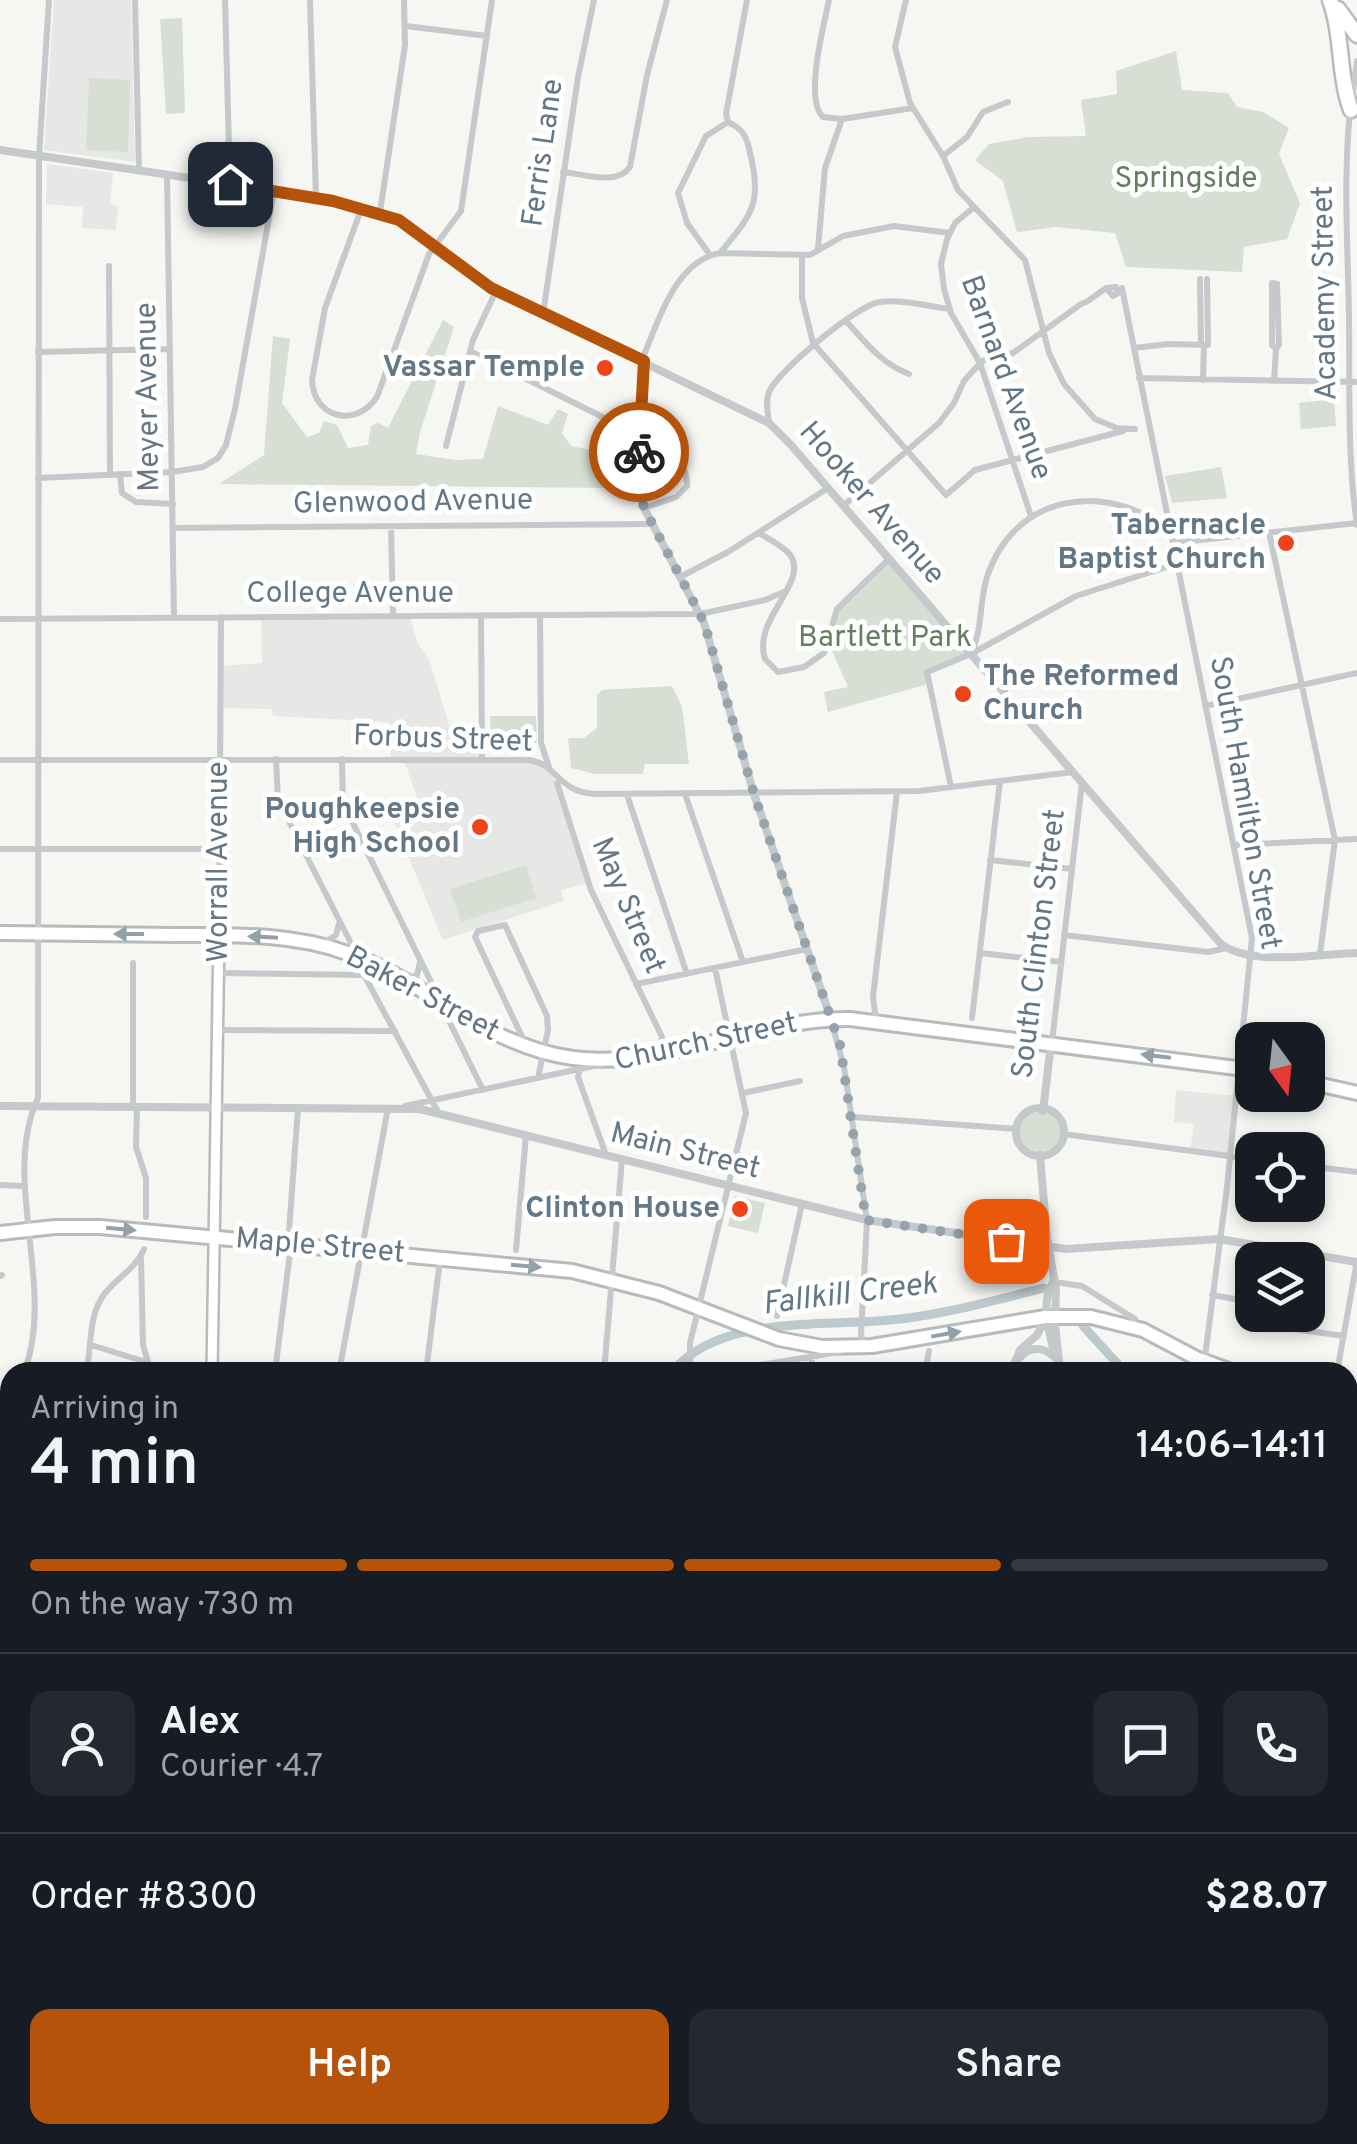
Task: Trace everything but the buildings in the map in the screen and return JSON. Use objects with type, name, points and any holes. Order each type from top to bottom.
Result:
[{"type":"highway","points":[[1334,0],[1348,10],[1357,10]]},
{"type":"highway","points":[[1334,0],[1357,31]]},
{"type":"highway","points":[[1334,0],[1345,94],[1351,110]]},
{"type":"highway","name":"Baker Street","points":[[0,933],[270,936],[315,943],[358,957],[492,1033],[528,1048],[588,1060],[624,1059]]},
{"type":"highway","name":"Church Street","points":[[624,1059],[831,1019],[876,1021],[1235,1068]]},
{"type":"highway","points":[[1325,1086],[1357,1093]]},
{"type":"highway","name":"Maple Street","points":[[0,1232],[91,1227],[214,1237],[290,1238],[362,1250],[554,1268],[612,1279],[795,1343],[839,1348],[1051,1317],[1129,1321],[1196,1362]]},
{"type":"main road","name":"Worrall Avenue","points":[[212,1362],[219,935]]},
{"type":"street","points":[[27,1362],[33,1326],[20,1165],[38,1098],[38,156],[49,0]]},
{"type":"street","points":[[135,0],[140,170]]},
{"type":"street","points":[[225,0],[230,184]]},
{"type":"street","points":[[310,0],[316,197]]},
{"type":"street","points":[[380,212],[406,26],[404,0]]},
{"type":"street","points":[[362,208],[321,323],[312,380],[312,390],[323,409],[341,417],[352,416],[372,405],[425,264],[456,220],[466,194],[492,0]]},
{"type":"street","name":"Ferris Lane","points":[[543,314],[578,76],[594,0]]},
{"type":"street","points":[[563,172],[621,176],[630,167],[666,0]]},
{"type":"street","points":[[720,253],[750,215],[758,188],[745,134],[728,122],[726,114],[748,0]]},
{"type":"street","points":[[829,0],[817,63],[815,106],[822,116],[842,119],[913,108]]},
{"type":"street","points":[[906,0],[895,47],[913,108],[943,156],[958,190],[1025,260],[1055,368],[1084,411],[1103,424],[1135,429]]},
{"type":"street","points":[[406,26],[487,36]]},
{"type":"street","name":"Academy Street","points":[[1357,61],[1347,184],[1357,524]]},
{"type":"street","points":[[943,156],[956,149],[983,112],[1008,102]]},
{"type":"street","points":[[818,249],[824,168],[842,119]]},
{"type":"street","points":[[710,255],[687,223],[678,193],[706,136],[728,122]]},
{"type":"street","name":"Hooker Avenue","points":[[0,150],[274,190],[380,212],[399,220],[496,291],[769,424],[1226,948]]},
{"type":"street","name":"Meyer Avenue","points":[[167,175],[174,618]]},
{"type":"street","points":[[38,478],[172,472],[210,464],[226,445],[274,190]]},
{"type":"street","points":[[772,1362],[864,1347],[866,1220],[853,1117],[842,1055],[754,794],[700,614],[644,508],[638,480],[644,355],[675,287],[710,255],[802,255],[843,236],[870,230],[906,227],[950,233],[955,222],[974,207]]},
{"type":"street","name":"Barnard Avenue","points":[[950,233],[941,264],[950,309],[980,363],[1031,516]]},
{"type":"street","points":[[802,255],[802,298],[815,346],[946,494],[974,470],[1148,425]]},
{"type":"street","points":[[109,266],[110,475]]},
{"type":"street","points":[[1204,279],[1204,380]]},
{"type":"street","points":[[1274,381],[1276,349],[1280,345],[1278,284],[1272,283],[1272,345],[1276,349]]},
{"type":"street","points":[[843,506],[939,422],[980,363],[1013,353],[1082,304],[1094,301],[1106,288]]},
{"type":"street","name":"South Hamilton Street","points":[[1122,288],[1250,921],[1253,956],[1249,1022]]},
{"type":"street","points":[[446,446],[470,352],[496,291]]},
{"type":"street","points":[[769,424],[767,402],[772,386],[846,321],[880,302],[950,309]]},
{"type":"street","points":[[846,321],[876,354],[910,374]]},
{"type":"street","points":[[1134,348],[1204,345]]},
{"type":"street","points":[[38,352],[170,349]]},
{"type":"street","points":[[470,352],[639,435],[646,443],[671,452],[688,478],[688,486],[676,497],[644,508]]},
{"type":"street","points":[[1139,378],[1353,382]]},
{"type":"street","points":[[120,475],[122,493],[128,500],[173,504]]},
{"type":"street","points":[[680,577],[759,533],[828,488]]},
{"type":"street","points":[[971,654],[992,564],[1003,545],[1031,516],[1072,502],[1112,502],[1148,515],[1170,531]]},
{"type":"street","name":"Glenwood Avenue","points":[[174,528],[652,524]]},
{"type":"street","points":[[1173,544],[1357,524]]},
{"type":"street","points":[[391,526],[393,616]]},
{"type":"street","points":[[1270,532],[1335,840],[1320,954]]},
{"type":"street","points":[[759,533],[789,553],[792,560],[794,575],[763,631],[765,659],[778,672],[800,669],[824,654],[836,610],[889,559]]},
{"type":"street","points":[[951,786],[927,672],[971,654],[1076,596],[1176,564]]},
{"type":"street","name":"College Avenue","points":[[0,619],[700,614],[765,600],[786,590]]},
{"type":"street","points":[[481,615],[482,760]]},
{"type":"street","name":"May Street","points":[[540,615],[541,742],[591,890],[662,1037],[662,1046],[655,1054]]},
{"type":"street","name":"Worrall Avenue","points":[[219,935],[220,617]]},
{"type":"street","points":[[1205,706],[1357,673]]},
{"type":"street","points":[[276,758],[278,800],[358,957]]},
{"type":"street","name":"Forbus Street","points":[[0,760],[276,758],[537,762],[561,783],[579,792],[627,794],[897,792],[1073,772]]},
{"type":"street","points":[[342,759],[343,803],[442,1003]]},
{"type":"street","points":[[972,1018],[1000,782]]},
{"type":"street","name":"South Clinton Street","points":[[1043,1110],[1082,783]]},
{"type":"street","points":[[876,1021],[873,997],[897,792]]},
{"type":"street","points":[[627,794],[687,974]]},
{"type":"street","points":[[685,794],[743,962]]},
{"type":"street","points":[[1234,845],[1357,840]]},
{"type":"street","points":[[0,850],[219,849]]},
{"type":"street","points":[[990,860],[1072,869]]},
{"type":"street","points":[[315,943],[332,940],[339,922]]},
{"type":"street","points":[[528,1048],[474,935],[478,930],[500,924],[507,929],[547,1016],[538,1078]]},
{"type":"street","points":[[1064,935],[1206,952],[1226,948],[1253,956],[1357,952]]},
{"type":"street","points":[[636,984],[806,949]]},
{"type":"street","points":[[980,953],[1060,962]]},
{"type":"street","points":[[398,977],[417,975],[420,960]]},
{"type":"street","points":[[134,963],[137,1154],[146,1178],[146,1217]]},
{"type":"street","points":[[690,1362],[699,1308],[746,1114],[716,968]]},
{"type":"street","points":[[218,973],[364,975],[438,1112]]},
{"type":"street","points":[[492,1033],[510,1026],[509,1011]]},
{"type":"street","points":[[449,1021],[483,1090]]},
{"type":"street","points":[[218,1030],[394,1031]]},
{"type":"street","name":"Church Street","points":[[400,1107],[624,1059]]},
{"type":"street","points":[[580,1068],[578,1078],[606,1155]]},
{"type":"street","points":[[563,1073],[578,1078]]},
{"type":"street","points":[[743,1092],[800,1081]]},
{"type":"street","name":"Main Street","points":[[0,1106],[400,1107],[438,1112],[866,1220],[1082,1250],[1167,1240],[1219,1239],[1235,1243]]},
{"type":"street","points":[[275,1362],[290,1238],[298,1106]]},
{"type":"street","points":[[341,1362],[388,1106]]},
{"type":"street","points":[[1043,1110],[1060,1116],[1062,1134],[1057,1152],[1040,1155],[1021,1151],[1016,1142],[1024,1111],[1043,1110]]},
{"type":"street","name":"South Hamilton Street","points":[[1205,1362],[1238,1112]]},
{"type":"street","points":[[853,1117],[1017,1129]]},
{"type":"street","points":[[1062,1134],[1235,1157]]},
{"type":"street","points":[[516,1250],[526,1135]]},
{"type":"street","points":[[1040,1155],[1052,1282],[1056,1289],[1051,1317],[1059,1362]]},
{"type":"street","points":[[605,1362],[622,1159]]},
{"type":"street","points":[[1325,1168],[1357,1172]]},
{"type":"street","points":[[0,1185],[22,1186]]},
{"type":"street","points":[[777,1316],[802,1204]]},
{"type":"street","points":[[88,1362],[96,1310],[102,1297],[143,1253],[146,1362],[91,1346]]},
{"type":"street","points":[[427,1362],[440,1258]]},
{"type":"street","name":"Main Street","points":[[1325,1258],[1357,1261]]},
{"type":"street","points":[[1339,1362],[1357,1261]]},
{"type":"street","points":[[1052,1282],[1082,1286],[1110,1303],[1129,1321]]},
{"type":"street","points":[[1212,1296],[1235,1299]]},
{"type":"street","points":[[1110,1303],[1129,1321]]},
{"type":"street","points":[[1051,1317],[1059,1362]]},
{"type":"street","points":[[1016,1362],[1020,1350],[1051,1317]]},
{"type":"street","points":[[1057,1340],[1064,1323],[1090,1317]]},
{"type":"street","points":[[1023,1320],[1034,1330],[1030,1342]]},
{"type":"street","points":[[1321,1332],[1344,1336]]},
{"type":"street","points":[[1016,1362],[1035,1348],[1046,1350],[1059,1362]]},
{"type":"street","points":[[926,1362],[929,1351]]},
{"type":"shaded area","points":[[54,0],[131,0],[135,162],[44,150]]},
{"type":"shaded area","points":[[47,164],[113,173],[110,204],[118,206],[116,230],[82,228],[83,207],[46,204]]},
{"type":"shaded area","points":[[410,616],[417,642],[430,662],[451,731],[482,731],[483,760],[529,760],[551,771],[588,883],[561,890],[564,901],[443,940],[394,822],[420,807],[404,760],[391,759],[389,722],[273,716],[271,709],[220,708],[220,666],[262,663],[261,617]]},
{"type":"shaded area","points":[[1176,1090],[1235,1096],[1229,1156],[1190,1151],[1194,1124],[1174,1122]]},
{"type":"green space","points":[[182,18],[185,113],[166,114],[160,19]]},
{"type":"green space","name":"Springside","points":[[1176,51],[1182,90],[1228,93],[1237,107],[1263,112],[1289,128],[1279,154],[1300,203],[1287,239],[1244,247],[1242,272],[1126,267],[1115,233],[1056,227],[1017,232],[1003,181],[975,160],[989,144],[1028,137],[1086,136],[1081,100],[1117,94],[1116,71]]},
{"type":"green space","points":[[89,78],[130,80],[128,152],[86,150]]},
{"type":"green space","points":[[443,320],[454,327],[416,454],[455,460],[483,459],[498,406],[548,425],[558,409],[568,414],[562,433],[571,446],[591,450],[608,429],[635,440],[634,461],[617,464],[613,488],[219,484],[264,455],[273,336],[290,339],[282,403],[307,437],[319,433],[324,421],[337,425],[348,448],[368,445],[371,426],[378,423],[388,428]]},
{"type":"green space","points":[[1334,399],[1336,426],[1301,429],[1299,403]]},
{"type":"green space","points":[[1221,467],[1227,498],[1172,503],[1165,476]]},
{"type":"green space","name":"Bartlett Park","points":[[889,559],[971,654],[930,670],[928,684],[828,712],[824,692],[848,687],[829,644],[835,612]]},
{"type":"green space","points":[[672,686],[682,706],[689,764],[645,764],[643,774],[595,774],[571,768],[568,738],[584,738],[597,728],[597,695],[602,690]]},
{"type":"green space","points":[[490,716],[536,716],[537,743],[491,744]]},
{"type":"green space","points":[[526,865],[536,898],[461,922],[450,889]]},
{"type":"green space","points":[[1040,1112],[1054,1118],[1060,1132],[1054,1146],[1040,1152],[1026,1146],[1020,1132],[1026,1118]]},
{"type":"green space","points":[[735,1196],[765,1203],[758,1233],[728,1226]]},
{"type":"waterway","name":"Fallkill Creek","points":[[683,1362],[719,1340],[747,1331],[918,1316],[1044,1288]]},
{"type":"waterway","name":"Fallkill Creek","points":[[1083,1326],[1116,1362]]},
{"type":"way so far","points":[[639,452],[638,480],[644,508],[704,622],[754,794],[840,1045],[866,1220],[1006,1241]]},
{"type":"place","name":"Vassar Temple","points":[[605,368]]},
{"type":"place","name":"Tabernacle Baptist Church","points":[[1286,543]]},
{"type":"place","name":"The Reformed Church","points":[[963,694]]},
{"type":"place","name":"Poughkeepsie High School","points":[[480,827]]},
{"type":"place","name":"Clinton House","points":[[740,1209]]},
{"type":"route","points":[[230,184],[333,201],[399,220],[491,288],[644,361],[639,452]]}]
